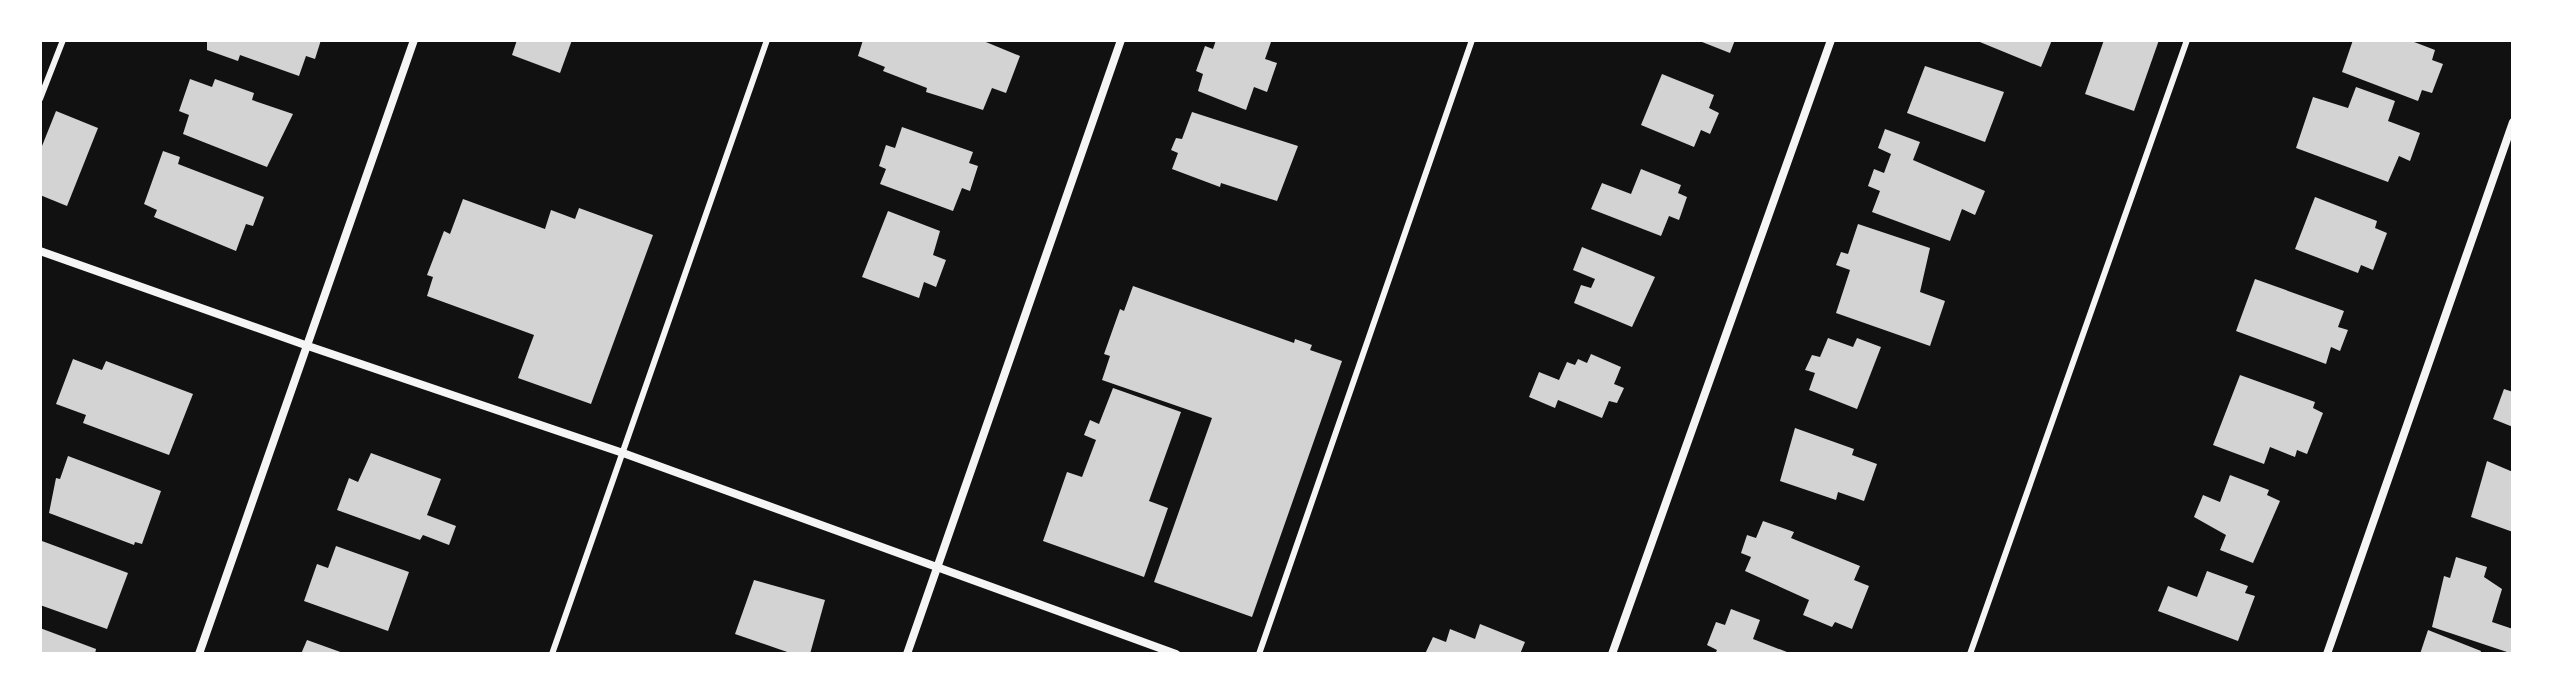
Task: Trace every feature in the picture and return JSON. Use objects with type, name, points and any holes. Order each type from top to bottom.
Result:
[{"type":"street","points":[[199,654],[414,40]]},
{"type":"street","points":[[907,654],[1121,40]]},
{"type":"street","points":[[1612,654],[1831,40]]},
{"type":"street","points":[[2327,654],[2513,122]]},
{"type":"street","points":[[40,251],[623,453],[1176,654]]},
{"type":"lane","points":[[40,99],[63,40]]},
{"type":"lane","points":[[552,654],[767,40]]},
{"type":"lane","points":[[1259,654],[1472,40]]},
{"type":"lane","points":[[1970,654],[2187,40]]},
{"type":"building","points":[[207,40],[321,40],[315,59],[306,56],[299,76],[240,55],[238,61],[207,50]]},
{"type":"building","points":[[517,40],[572,40],[560,73],[512,55]]},
{"type":"building","points":[[863,40],[981,40],[1020,56],[1006,93],[992,88],[983,110],[926,92],[927,88],[883,71],[885,67],[858,56]]},
{"type":"building","points":[[1216,40],[1271,42],[1265,59],[1277,63],[1267,92],[1254,87],[1246,110],[1198,91],[1203,74],[1196,71],[1205,46],[1213,49]]},
{"type":"building","points":[[1697,40],[1735,40],[1730,53]]},
{"type":"building","points":[[1975,40],[2052,40],[2041,67]]},
{"type":"building","points":[[2104,40],[2159,40],[2134,111],[2085,94]]},
{"type":"building","points":[[2353,40],[2409,40],[2435,50],[2432,60],[2443,64],[2432,93],[2422,90],[2418,101],[2342,72]]},
{"type":"building","points":[[1925,66],[2004,92],[1985,142],[1907,113]]},
{"type":"building","points":[[1662,74],[1714,95],[1709,108],[1719,113],[1710,134],[1701,130],[1694,147],[1641,125]]},
{"type":"building","points":[[190,79],[212,87],[215,79],[254,93],[252,100],[293,114],[267,167],[183,134],[189,115],[179,111]]},
{"type":"building","points":[[2356,87],[2395,101],[2388,121],[2420,133],[2410,161],[2399,156],[2388,182],[2296,148],[2313,97],[2348,108]]},
{"type":"building","points":[[56,111],[98,128],[67,206],[40,195],[40,151]]},
{"type":"building","points":[[1192,112],[1298,146],[1277,201],[1221,183],[1220,187],[1172,169],[1178,153],[1171,150],[1176,138],[1182,139]]},
{"type":"building","points":[[902,127],[973,152],[969,163],[978,166],[970,191],[962,188],[953,211],[880,184],[886,169],[879,166],[886,145],[895,148]]},
{"type":"building","points":[[1885,129],[1920,142],[1913,160],[1985,191],[1975,215],[1962,209],[1950,241],[1872,212],[1880,191],[1868,186],[1874,169],[1884,173],[1891,154],[1878,148]]},
{"type":"building","points":[[163,151],[180,157],[178,164],[264,197],[253,226],[246,224],[236,251],[154,217],[157,210],[144,204]]},
{"type":"building","points":[[1641,169],[1681,185],[1678,193],[1687,197],[1679,220],[1669,216],[1661,236],[1591,209],[1602,183],[1631,194]]},
{"type":"building","points":[[2315,197],[2377,221],[2375,228],[2387,233],[2373,270],[2361,265],[2358,273],[2295,249]]},
{"type":"building","points":[[463,199],[545,229],[551,210],[575,219],[579,208],[653,235],[591,404],[518,378],[534,335],[427,296],[433,277],[427,275],[444,231],[450,234]]},
{"type":"building","points":[[888,211],[940,231],[933,255],[946,260],[936,287],[924,282],[919,298],[862,277]]},
{"type":"building","points":[[1858,224],[1930,248],[1920,292],[1945,301],[1930,346],[1836,313],[1850,270],[1836,265],[1841,252],[1848,254]]},
{"type":"building","points":[[1582,247],[1655,277],[1632,327],[1574,303],[1581,285],[1591,288],[1595,279],[1573,270]]},
{"type":"building","points":[[2255,279],[2344,311],[2338,327],[2348,330],[2340,351],[2331,347],[2326,364],[2236,331]]},
{"type":"building","points":[[1133,286],[1294,343],[1295,339],[1312,345],[1310,350],[1342,361],[1252,617],[1154,582],[1212,418],[1102,380],[1110,356],[1104,354],[1120,309],[1124,311]]},
{"type":"building","points":[[1828,338],[1853,347],[1857,338],[1881,347],[1857,409],[1809,390],[1815,373],[1805,370],[1812,355],[1820,357]]},
{"type":"building","points":[[1591,354],[1621,367],[1614,384],[1624,388],[1617,403],[1609,401],[1602,418],[1558,400],[1555,408],[1529,397],[1539,372],[1559,380],[1567,362],[1575,365],[1578,359],[1587,363]]},
{"type":"building","points":[[73,359],[102,370],[106,361],[193,394],[169,455],[83,423],[86,415],[56,404]]},
{"type":"building","points":[[2240,375],[2315,402],[2313,408],[2323,413],[2307,454],[2297,450],[2295,457],[2270,447],[2264,464],[2213,445]]},
{"type":"building","points":[[1113,388],[1181,412],[1149,501],[1168,508],[1144,577],[1043,541],[1067,472],[1082,477],[1096,440],[1084,435],[1090,420],[1099,424]]},
{"type":"building","points":[[2504,389],[2513,392],[2513,427],[2493,419]]},
{"type":"building","points":[[1795,428],[1854,449],[1852,455],[1877,464],[1864,501],[1838,492],[1836,500],[1780,481]]},
{"type":"building","points":[[371,453],[441,479],[427,515],[456,526],[449,545],[423,535],[420,540],[337,510],[349,478],[358,482]]},
{"type":"building","points":[[68,456],[161,491],[142,544],[135,542],[134,545],[49,513],[56,478],[60,479]]},
{"type":"building","points":[[2487,461],[2513,472],[2513,532],[2471,517]]},
{"type":"building","points":[[2230,475],[2269,490],[2267,495],[2280,501],[2253,563],[2220,550],[2226,535],[2194,517],[2203,495],[2220,502]]},
{"type":"building","points":[[1763,521],[1794,532],[1791,538],[1860,566],[1854,580],[1869,586],[1852,629],[1835,622],[1832,627],[1803,615],[1809,600],[1745,571],[1751,557],[1741,553],[1747,535],[1756,538]]},
{"type":"building","points":[[42,541],[128,573],[107,629],[40,605]]},
{"type":"building","points":[[336,546],[409,572],[388,631],[304,601],[317,564],[328,568]]},
{"type":"building","points":[[2456,557],[2487,567],[2484,577],[2502,589],[2492,622],[2513,629],[2513,654],[2432,627],[2444,576],[2450,578]]},
{"type":"building","points":[[2207,571],[2248,586],[2245,593],[2255,596],[2238,641],[2158,611],[2168,586],[2197,597]]},
{"type":"building","points":[[754,580],[825,600],[810,654],[793,654],[735,634]]},
{"type":"building","points":[[1731,609],[1760,620],[1753,639],[1792,654],[1715,654],[1717,650],[1707,645],[1716,622],[1725,625]]},
{"type":"building","points":[[1480,624],[1525,642],[1520,654],[1425,654],[1433,637],[1446,642],[1450,629],[1475,639]]},
{"type":"building","points":[[40,628],[96,649],[95,654],[40,654]]},
{"type":"building","points":[[2428,630],[2481,651],[2480,654],[2420,654]]},
{"type":"building","points":[[307,640],[346,654],[301,654]]}]
